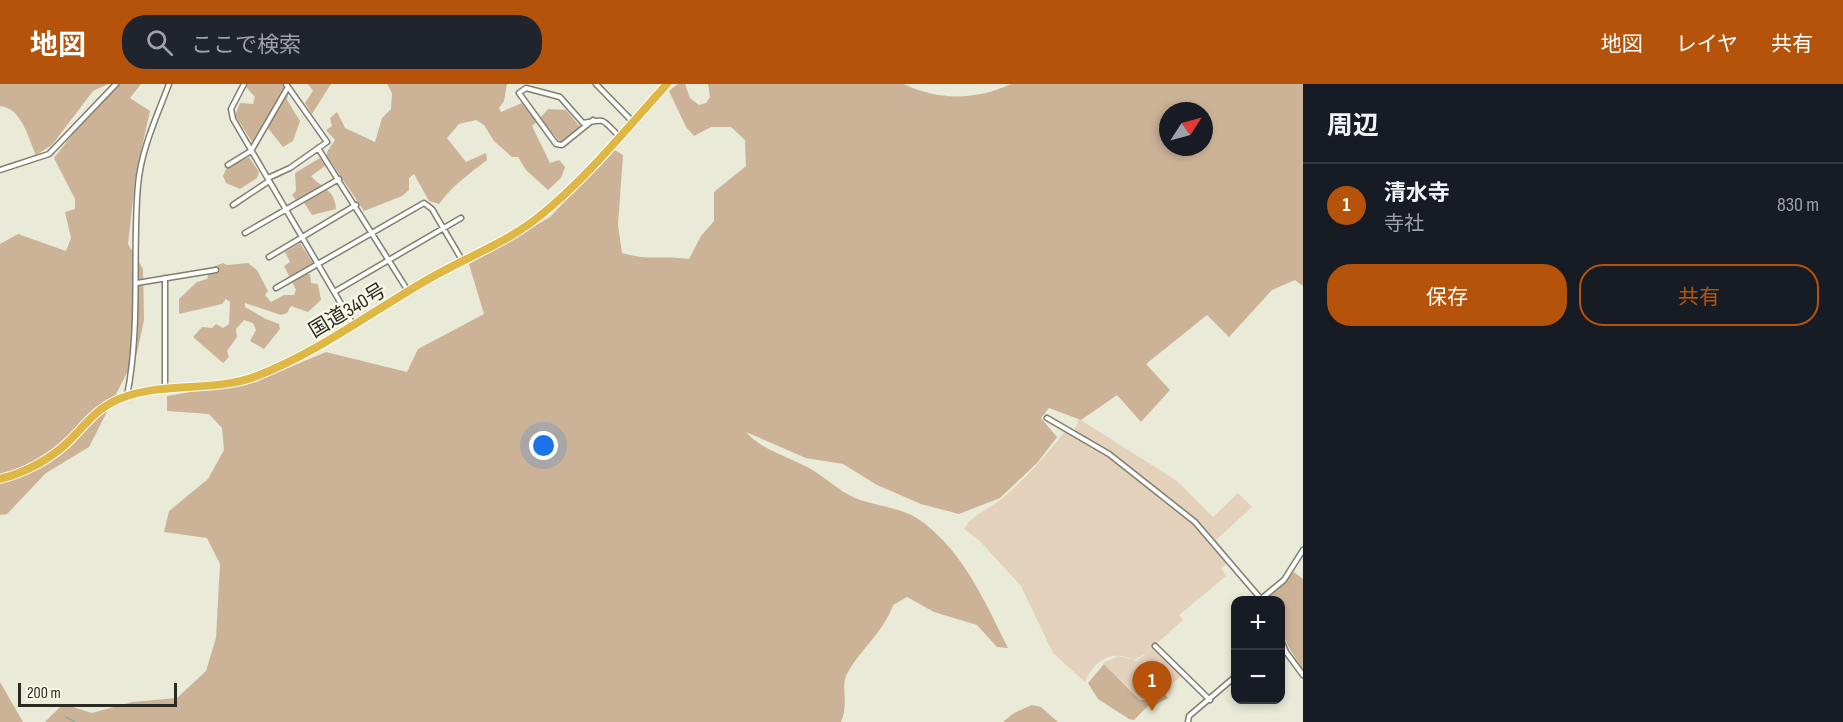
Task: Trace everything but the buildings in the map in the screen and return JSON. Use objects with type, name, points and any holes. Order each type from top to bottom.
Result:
[{"type":"highway","name":"国道340号","points":[[0,479],[15,475],[45,460],[68,442],[98,410],[127,396],[254,377],[355,327],[408,292],[517,232],[541,215],[667,84]]},
{"type":"street","points":[[0,170],[49,154],[116,84]]},
{"type":"street","points":[[127,396],[136,345],[138,183],[151,131],[169,84]]},
{"type":"street","points":[[244,84],[230,113],[355,327]]},
{"type":"street","points":[[596,84],[632,121]]},
{"type":"street","points":[[228,165],[251,151],[287,85],[326,137],[327,142],[233,205]]},
{"type":"street","points":[[593,120],[569,142],[562,145],[556,144],[519,93],[526,88],[554,94],[563,99],[583,123],[593,120],[602,120],[619,136]]},
{"type":"street","points":[[318,148],[356,205],[408,292]]},
{"type":"street","points":[[244,233],[339,179]]},
{"type":"street","points":[[276,288],[424,203],[432,209],[462,261]]},
{"type":"street","points":[[269,257],[356,205]]},
{"type":"street","points":[[334,292],[461,218]]},
{"type":"street","points":[[137,283],[216,270]]},
{"type":"street","points":[[165,278],[165,389]]},
{"type":"street","points":[[1047,418],[1109,454],[1195,522],[1258,596]]},
{"type":"street","points":[[1266,596],[1284,580],[1303,550]]},
{"type":"street","points":[[1155,646],[1210,700]]},
{"type":"street","points":[[1285,649],[1303,675]]},
{"type":"street","points":[[1188,722],[1189,716],[1231,681]]},
{"type":"shaded area","points":[[0,84],[108,84],[93,91],[52,145],[36,155],[19,118],[8,108],[0,106]]},
{"type":"shaded area","points":[[120,84],[141,84],[130,98],[150,111],[136,174],[128,244],[143,269],[144,320],[137,353],[89,447],[46,473],[7,514],[0,515],[0,244],[18,234],[66,251],[71,238],[65,212],[75,209],[75,199],[54,158],[86,117]]},
{"type":"shaded area","points":[[248,84],[282,84],[288,94],[287,100],[300,121],[293,141],[283,147],[264,123],[252,142],[235,115],[240,103],[253,104],[255,97],[246,87]]},
{"type":"shaded area","points":[[308,84],[331,84],[312,114],[305,103],[313,91]]},
{"type":"shaded area","points":[[387,84],[507,84],[504,101],[499,108],[501,112],[522,103],[537,122],[532,126],[550,163],[559,160],[565,167],[561,178],[548,190],[526,170],[518,157],[512,157],[494,141],[484,125],[476,120],[459,124],[447,138],[466,162],[486,153],[487,160],[455,186],[439,204],[429,201],[414,174],[409,178],[409,190],[402,196],[364,211],[327,156],[335,140],[326,130],[332,126],[330,118],[337,112],[345,128],[375,142],[382,118],[391,109],[392,93]]},
{"type":"shaded area","points":[[678,84],[685,84],[690,98],[699,105],[706,103],[710,97],[708,84],[904,84],[917,90],[944,96],[971,96],[1011,84],[1303,84],[1303,286],[1295,280],[1272,290],[1229,337],[1207,315],[1146,364],[1170,390],[1141,422],[1117,395],[1081,420],[1049,408],[1041,418],[1057,437],[1038,462],[1000,498],[959,514],[921,504],[877,485],[843,464],[806,458],[746,432],[759,443],[809,468],[849,495],[908,514],[924,523],[963,564],[1008,648],[997,647],[977,625],[934,612],[907,597],[893,605],[884,624],[846,676],[841,722],[45,722],[63,704],[92,713],[132,702],[177,698],[206,671],[216,638],[220,564],[207,538],[164,532],[169,511],[208,479],[224,450],[222,428],[209,414],[167,411],[167,396],[259,380],[326,352],[407,372],[418,349],[484,314],[469,264],[550,217],[613,149],[623,155],[618,225],[622,253],[640,257],[689,259],[701,236],[714,221],[714,192],[746,166],[745,140],[731,127],[711,127],[694,136],[686,127],[669,91]]},
{"type":"shaded area","points":[[548,109],[566,110],[581,128],[561,143],[540,118]]},
{"type":"shaded area","points":[[249,157],[259,172],[257,178],[240,189],[226,183],[223,176],[226,169]]},
{"type":"shaded area","points":[[320,158],[325,166],[311,176],[331,193],[336,209],[312,215],[301,198],[296,200],[292,195],[296,191],[295,173]]},
{"type":"shaded area","points":[[300,243],[313,263],[305,270],[305,274],[310,274],[311,283],[318,284],[321,300],[308,312],[291,306],[287,313],[281,315],[245,303],[245,307],[279,324],[280,329],[264,349],[250,341],[256,330],[253,323],[244,320],[236,329],[237,337],[227,351],[229,357],[223,363],[193,337],[202,327],[212,328],[216,324],[223,328],[229,324],[230,302],[226,299],[222,304],[179,314],[179,299],[197,282],[207,279],[210,268],[223,263],[227,265],[248,263],[257,270],[268,291],[265,295],[271,302],[284,295],[294,295],[296,290],[284,266],[290,262],[285,252]]},
{"type":"shaded area","points":[[1079,419],[1177,481],[1213,517],[1238,493],[1252,507],[1216,540],[1232,560],[1221,568],[1226,576],[1179,615],[1183,620],[1145,654],[1134,660],[1111,656],[1093,668],[1085,682],[1053,653],[1021,586],[979,540],[964,529],[972,519],[999,501],[1021,482],[1064,432],[1072,436]]},
{"type":"shaded area","points":[[1294,572],[1303,579],[1303,669],[1285,639],[1285,596],[1268,596]]},
{"type":"shaded area","points":[[1155,646],[1183,674],[1164,691],[1161,688],[1142,700],[1103,663],[1118,656],[1137,661]]},
{"type":"shaded area","points":[[1104,664],[1140,700],[1149,699],[1161,690],[1168,698],[1155,705],[1151,703],[1134,720],[1129,719],[1098,699],[1088,683]]},
{"type":"shaded area","points":[[0,682],[23,722],[0,722]]},
{"type":"shaded area","points":[[1032,705],[1041,707],[1058,722],[1003,722],[1014,713]]},
{"type":"waterway","points":[[66,717],[75,722]]},
{"type":"place","name":"清水寺","points":[[1152,711]]}]
